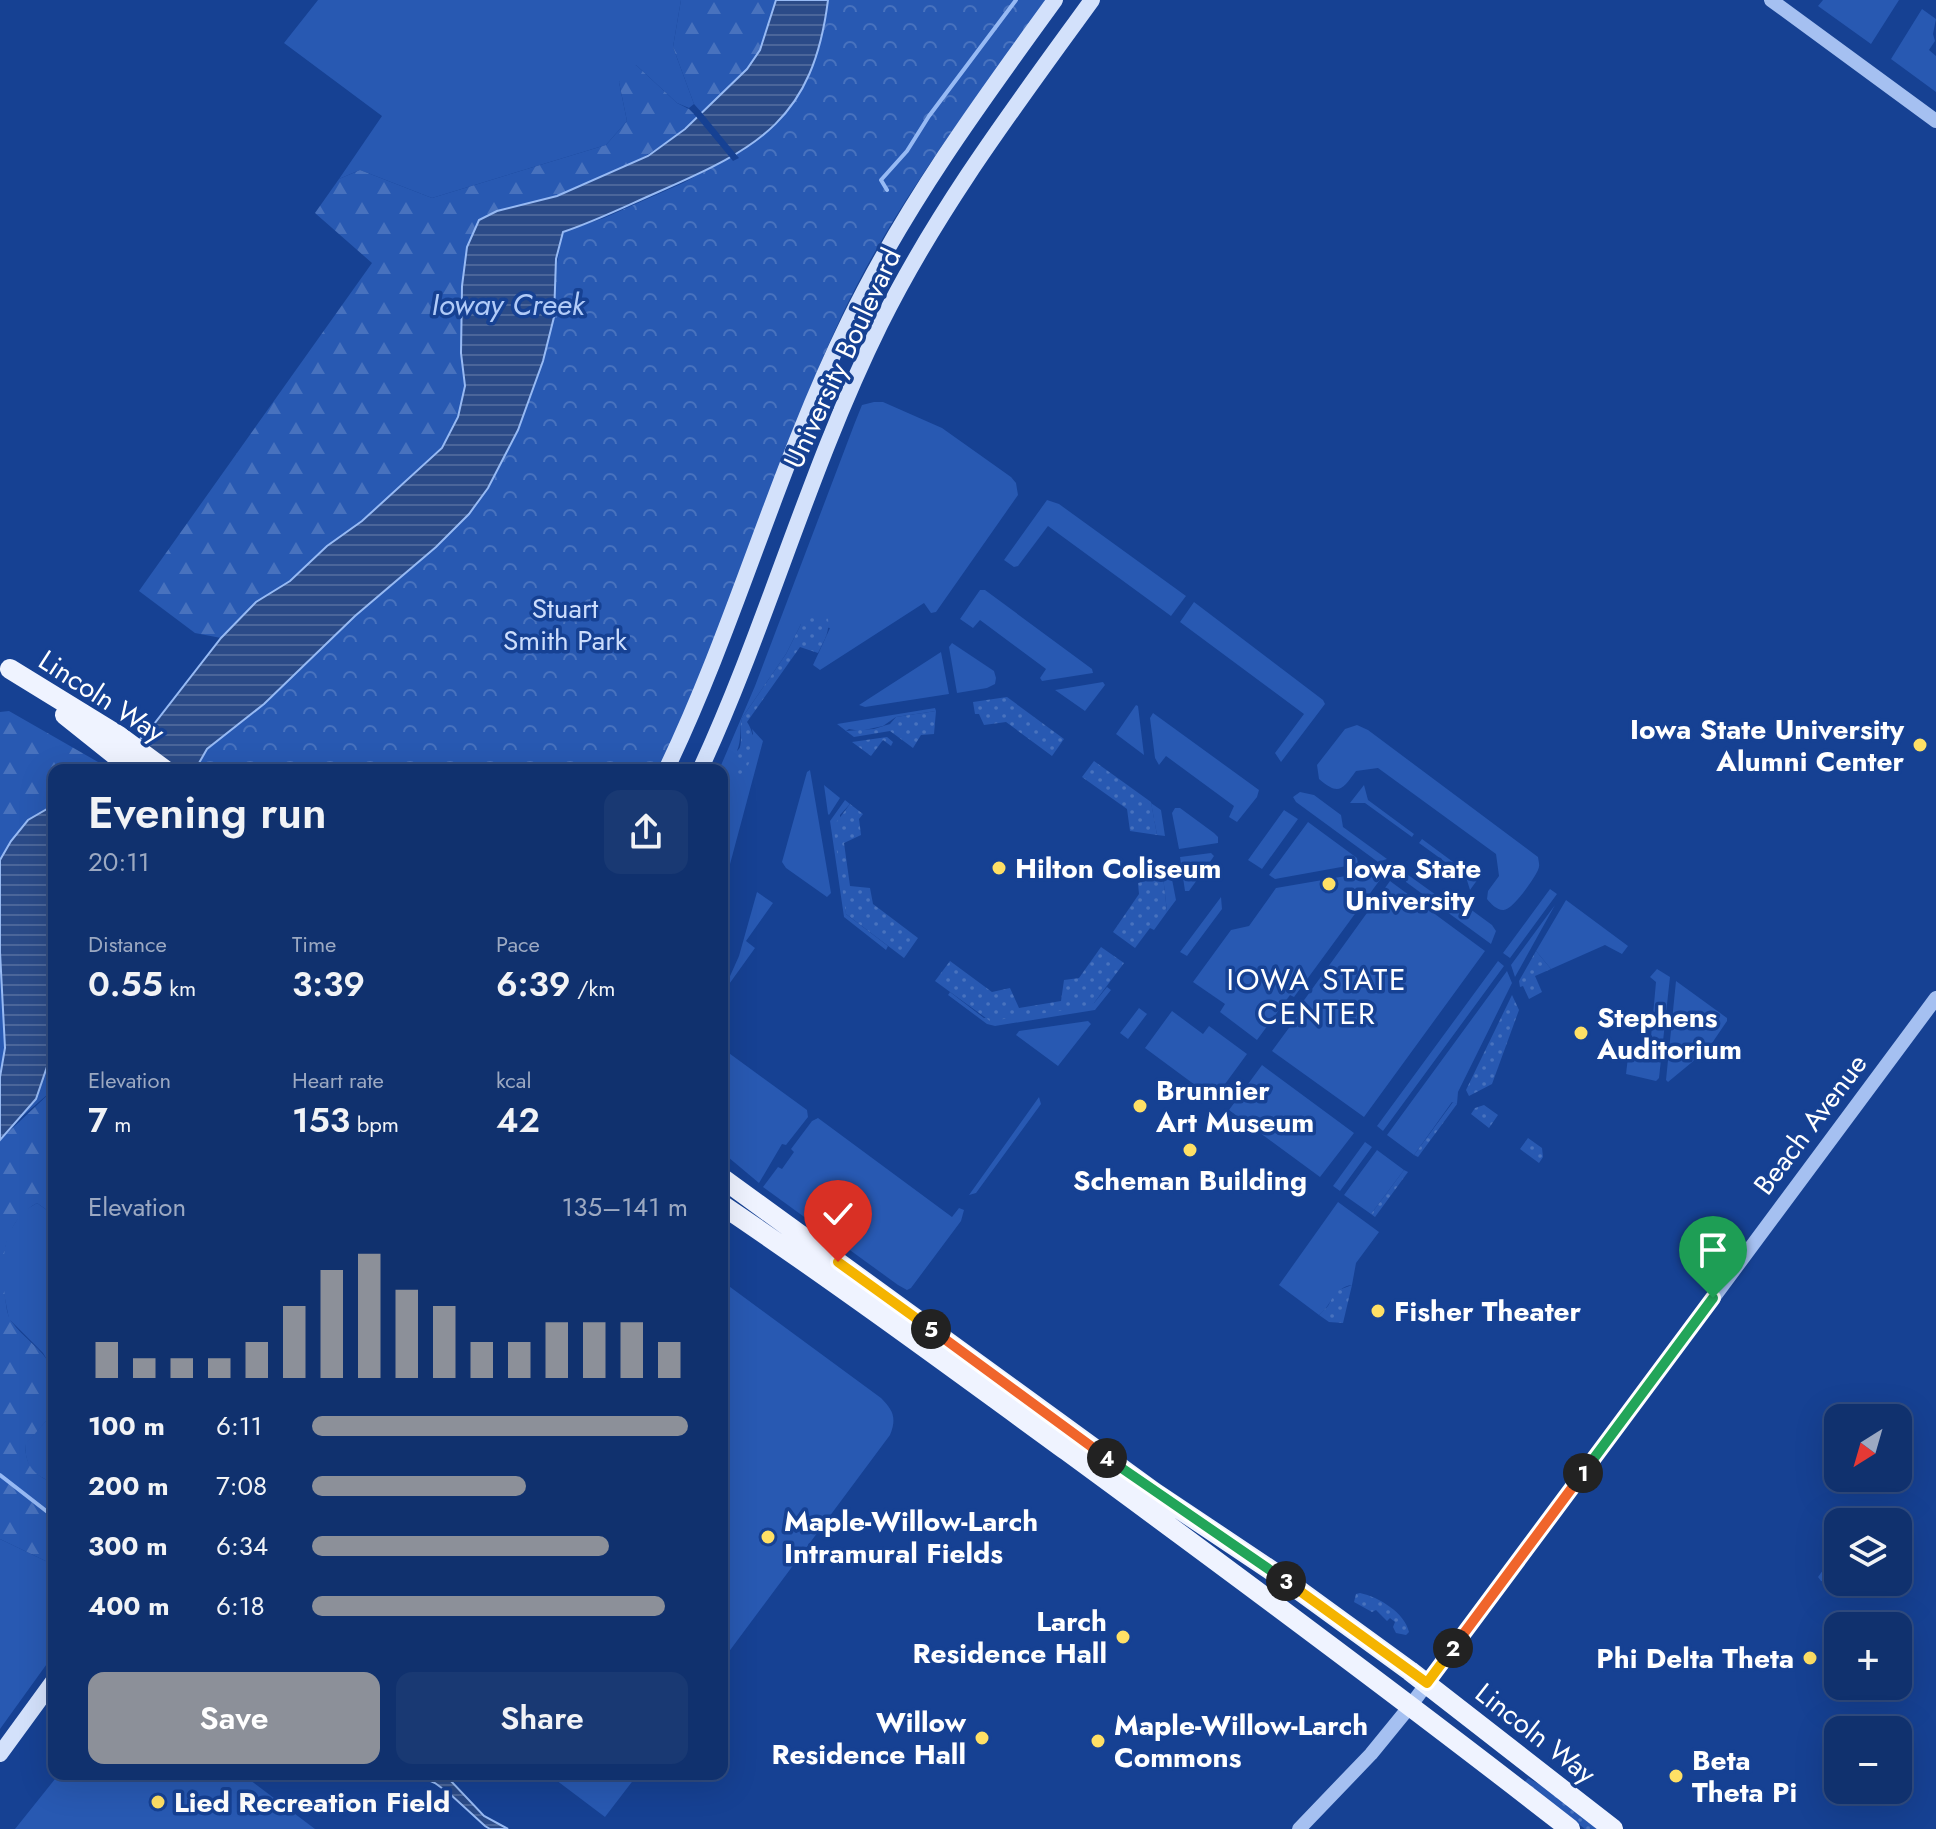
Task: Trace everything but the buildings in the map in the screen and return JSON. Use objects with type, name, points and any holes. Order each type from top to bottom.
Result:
[{"type":"main road","name":"University Boulevard","points":[[669,764],[714,664],[797,443],[849,320],[900,225],[950,146],[1055,0]]},
{"type":"main road","name":"University Boulevard","points":[[702,764],[826,450],[879,327],[925,240],[954,195],[1092,0]]},
{"type":"main road","name":"Lincoln Way","points":[[5,666],[113,744],[153,764]]},
{"type":"main road","name":"Lincoln Way","points":[[113,744],[129,764]]},
{"type":"main road","name":"Lincoln Way","points":[[728,1182],[1154,1492],[1278,1575],[1427,1683],[1613,1829]]},
{"type":"main road","name":"Lincoln Way","points":[[728,1209],[848,1292],[1411,1705],[1570,1829]]},
{"type":"main road","points":[[0,1754],[48,1688]]},
{"type":"street","points":[[1771,0],[1936,121]]},
{"type":"street","name":"Beach Avenue","points":[[1299,1829],[1371,1754],[1411,1705],[1936,998]]},
{"type":"green space","points":[[318,0],[681,0],[673,47],[694,104],[689,108],[677,103],[636,65],[619,82],[627,121],[606,145],[432,198],[360,170],[339,179],[382,116],[284,43]]},
{"type":"green space","points":[[681,0],[776,0],[760,50],[747,69],[702,113],[694,104],[673,47]]},
{"type":"green space","name":"Stuart Smith Park","points":[[828,0],[1047,0],[911,192],[863,273],[817,371],[708,657],[662,764],[198,764],[207,749],[264,704],[355,616],[436,547],[469,514],[488,488],[518,430],[532,394],[563,232],[604,218],[683,183],[744,150],[814,59],[824,29]]},
{"type":"green space","points":[[1823,0],[1899,0],[1871,44],[1818,6]]},
{"type":"green space","points":[[1922,9],[1936,19],[1935,41],[1929,50],[1936,56],[1936,92],[1891,59]]},
{"type":"green space","points":[[636,65],[697,117],[649,154],[593,183],[479,220],[467,247],[462,286],[461,353],[465,386],[458,416],[442,448],[290,581],[256,602],[221,638],[195,633],[139,591],[372,263],[315,213],[339,179],[360,170],[432,198],[606,145],[627,121],[619,82],[627,68]]},
{"type":"green space","points":[[883,402],[942,428],[1011,477],[1016,483],[1018,495],[936,612],[931,613],[924,603],[820,670],[813,665],[830,628],[801,624],[786,654],[742,718],[737,751],[753,734],[752,729],[763,741],[728,872],[728,764],[722,764],[755,686],[862,405]]},
{"type":"green space","points":[[1047,500],[1059,504],[1186,596],[1171,616],[1048,526],[1018,566],[1014,567],[1004,560]]},
{"type":"green space","points":[[980,590],[985,590],[1092,669],[1093,673],[1042,681],[1040,678],[1046,669],[980,620],[973,628],[960,619]]},
{"type":"green space","points":[[1194,602],[1323,700],[1325,704],[1281,762],[1275,753],[1304,714],[1180,622]]},
{"type":"green space","points":[[813,614],[822,614],[828,619],[824,640],[818,653],[800,647],[747,722],[753,751],[748,766],[738,777],[735,762],[741,743],[742,718],[786,654],[801,624]]},
{"type":"green space","points":[[952,643],[994,671],[995,684],[957,693],[949,647]]},
{"type":"green space","points":[[941,652],[949,694],[865,707],[859,705]]},
{"type":"green space","points":[[1103,682],[1105,685],[1085,711],[1055,690]]},
{"type":"green space","points":[[1007,697],[1064,739],[1052,756],[1006,722],[984,725],[979,714],[975,714],[973,702]]},
{"type":"green space","points":[[1138,706],[1144,755],[1116,734]]},
{"type":"green space","points":[[935,708],[936,711],[896,717],[883,726],[860,731],[846,731],[837,724]]},
{"type":"green space","points":[[9,711],[102,764],[48,764],[48,807],[11,841],[0,860],[0,712]]},
{"type":"green space","points":[[936,711],[934,734],[921,735],[913,748],[890,731],[854,737],[846,731],[874,729],[890,724],[896,717]]},
{"type":"green space","points":[[1153,713],[1259,790],[1237,822],[1229,817],[1234,806],[1166,756],[1159,765],[1155,758],[1150,718]]},
{"type":"green space","points":[[1357,725],[1368,730],[1538,857],[1536,874],[1512,905],[1501,910],[1487,899],[1488,891],[1499,876],[1496,854],[1378,768],[1356,771],[1347,783],[1336,789],[1319,779],[1317,765],[1345,729]]},
{"type":"green space","points":[[887,737],[893,742],[891,746],[883,740],[871,756],[852,742]]},
{"type":"green space","points":[[1094,761],[1151,802],[1157,835],[1130,831],[1127,809],[1082,777]]},
{"type":"green space","points":[[810,770],[831,893],[827,897],[782,862]]},
{"type":"green space","points":[[824,785],[840,798],[829,815],[828,814]]},
{"type":"green space","points":[[1364,785],[1368,800],[1414,834],[1412,837],[1365,803],[1350,803]]},
{"type":"green space","points":[[1300,792],[1314,795],[1341,815],[1343,827],[1387,859],[1378,862],[1296,802],[1293,797]]},
{"type":"green space","points":[[845,800],[850,804],[840,815],[846,914],[888,946],[886,950],[844,917],[830,821]]},
{"type":"green space","points":[[1151,803],[1161,810],[1165,836],[1157,835]]},
{"type":"green space","points":[[850,804],[863,814],[859,819],[861,835],[844,843],[850,886],[870,888],[873,904],[918,938],[904,958],[846,914],[834,831],[835,824]]},
{"type":"green space","points":[[1175,808],[1180,808],[1214,833],[1218,843],[1179,849],[1172,813]]},
{"type":"green space","points":[[1284,810],[1298,819],[1262,869],[1248,860]]},
{"type":"green space","points":[[1308,822],[1357,858],[1358,864],[1275,879],[1269,875]]},
{"type":"green space","points":[[1422,839],[1468,873],[1483,872],[1470,890],[1466,877],[1419,843]]},
{"type":"green space","points":[[1211,853],[1214,856],[1212,859],[1189,891],[1185,891],[1180,857]]},
{"type":"green space","points":[[1375,871],[1382,877],[1294,997],[1290,995],[1257,1040],[1220,1012],[1225,1004],[1193,982],[1231,930],[1249,926],[1276,888]]},
{"type":"green space","points":[[1404,872],[1450,905],[1462,903],[1492,925],[1496,931],[1491,944],[1406,882]]},
{"type":"green space","points":[[1171,874],[1176,900],[1167,912],[1163,876]]},
{"type":"green space","points":[[1163,876],[1167,912],[1135,948],[1113,932],[1139,894],[1138,883]]},
{"type":"green space","points":[[1390,881],[1485,951],[1364,1117],[1272,1051],[1305,1006],[1302,1003]]},
{"type":"green space","points":[[1550,889],[1557,894],[1510,958],[1503,953]]},
{"type":"green space","points":[[757,892],[773,903],[746,941],[755,948],[728,986]]},
{"type":"green space","points":[[1221,897],[1222,909],[1187,956],[1180,952]]},
{"type":"green space","points":[[1566,900],[1628,946],[1622,954],[1605,945],[1551,969],[1536,951]]},
{"type":"green space","points":[[1555,905],[1515,977],[1511,965]]},
{"type":"green space","points":[[1101,947],[1124,963],[1094,1003],[1087,1007],[990,1021],[935,981],[950,961],[992,992],[1010,988],[1019,1008],[1061,1001],[1064,980],[1079,978]]},
{"type":"green space","points":[[1536,951],[1551,969],[1535,976],[1542,992],[1529,999],[1519,981]]},
{"type":"green space","points":[[0,952],[5,1048],[0,1077]]},
{"type":"green space","points":[[1498,961],[1504,966],[1383,1131],[1377,1126]]},
{"type":"green space","points":[[1657,969],[1670,977],[1659,1078],[1656,1081],[1626,1074],[1628,1057],[1649,1059],[1656,982],[1650,977]]},
{"type":"green space","points":[[1507,971],[1512,983],[1458,1092],[1457,1104],[1452,1102],[1414,1155],[1387,1135]]},
{"type":"green space","points":[[1676,981],[1727,1021],[1708,1049],[1668,1082],[1666,1080]]},
{"type":"green space","points":[[1107,987],[1111,990],[1095,1010],[995,1026],[987,1024],[948,995],[950,992],[984,1018],[1094,1003]]},
{"type":"green space","points":[[1512,995],[1519,1010],[1492,1084],[1469,1096],[1466,1090]]},
{"type":"green space","points":[[1139,1008],[1147,1014],[1128,1039],[1120,1033]]},
{"type":"green space","points":[[1172,1011],[1203,1034],[1209,1026],[1247,1054],[1214,1099],[1145,1048]]},
{"type":"green space","points":[[1088,1021],[1091,1024],[1058,1066],[1016,1035],[1019,1031]]},
{"type":"green space","points":[[728,1052],[807,1110],[808,1117],[786,1145],[782,1144],[759,1183],[728,1157]]},
{"type":"green space","points":[[48,1064],[48,1094],[19,1119],[36,1099]]},
{"type":"green space","points":[[1262,1065],[1354,1133],[1320,1177],[1229,1110]]},
{"type":"green space","points":[[48,1095],[48,1211],[37,1203],[17,1221],[6,1244],[3,1270],[10,1319],[48,1362],[48,1419],[25,1445],[32,1469],[48,1480],[48,1562],[0,1539],[0,1140]]},
{"type":"green space","points":[[1039,1097],[1041,1104],[976,1193],[969,1195]]},
{"type":"green space","points":[[1453,1102],[1457,1104],[1418,1157],[1414,1155]]},
{"type":"green space","points":[[1484,1105],[1498,1115],[1489,1128],[1471,1114],[1475,1108]]},
{"type":"green space","points":[[818,1118],[952,1217],[959,1208],[964,1210],[961,1221],[911,1288],[907,1290],[898,1285],[763,1187],[778,1167],[782,1169],[794,1152],[791,1149],[812,1121]]},
{"type":"green space","points":[[1528,1138],[1542,1148],[1543,1157],[1539,1163],[1520,1149]]},
{"type":"green space","points":[[1365,1142],[1372,1147],[1340,1191],[1333,1186]]},
{"type":"green space","points":[[1377,1150],[1404,1170],[1371,1214],[1344,1195]]},
{"type":"green space","points":[[1404,1170],[1408,1172],[1375,1217],[1371,1214]]},
{"type":"green space","points":[[1338,1202],[1379,1232],[1356,1263],[1352,1285],[1341,1289],[1319,1315],[1279,1285]]},
{"type":"green space","points":[[37,1203],[48,1211],[48,1362],[9,1319],[3,1289],[2,1260],[8,1234],[22,1212]]},
{"type":"green space","name":"Maple-Willow-Larch Intramural Fields","points":[[728,1285],[881,1398],[891,1410],[890,1435],[728,1653]]},
{"type":"green space","points":[[1352,1285],[1343,1323],[1329,1322],[1319,1315],[1336,1291]]},
{"type":"green space","points":[[48,1419],[48,1480],[32,1469],[25,1444]]},
{"type":"green space","points":[[0,1539],[48,1562],[48,1662],[0,1729]]},
{"type":"green space","points":[[1824,1569],[1824,1582],[1818,1577]]},
{"type":"green space","points":[[1356,1594],[1390,1607],[1402,1618],[1409,1632],[1406,1635],[1396,1633],[1393,1627],[1395,1622],[1390,1618],[1387,1621],[1376,1610],[1372,1612],[1354,1602]]},
{"type":"green space","points":[[1528,1778],[1599,1829],[1585,1829],[1525,1782]]},
{"type":"green space","name":"Lied Recreation Field","points":[[54,1780],[250,1780],[315,1829],[15,1829]]},
{"type":"green space","points":[[556,1780],[633,1780],[605,1817]]},
{"type":"water","name":"Ioway Creek","points":[[776,0],[828,0],[821,41],[809,74],[794,101],[775,124],[752,143],[694,176],[563,232],[556,259],[554,317],[543,361],[518,430],[488,488],[469,514],[436,547],[355,616],[264,704],[207,749],[198,764],[117,764],[154,724],[221,638],[256,602],[290,581],[442,448],[458,417],[465,386],[461,353],[462,286],[467,247],[479,220],[497,211],[557,196],[648,156],[685,129],[747,69],[760,50]]},
{"type":"water","points":[[48,808],[48,1064],[36,1099],[0,1140],[0,1077],[5,1048],[0,952],[0,860],[28,820]]},
{"type":"water","points":[[428,1780],[450,1780],[484,1816],[508,1829],[485,1826]]},
{"type":"pier","points":[[699,110],[739,158],[733,161],[694,114]]},
{"type":"waterway","points":[[887,190],[881,180],[907,151],[929,116],[1016,0]]},
{"type":"waterway","points":[[0,1475],[48,1512]]},
{"type":"place","name":"Iowa State University Alumni Center","points":[[1920,745]]},
{"type":"place","name":"Hilton Coliseum","points":[[999,868]]},
{"type":"place","name":"Iowa State University","points":[[1329,884]]},
{"type":"place","name":"Stephens Auditorium","points":[[1581,1033]]},
{"type":"place","name":"Brunnier Art Museum","points":[[1140,1106]]},
{"type":"place","name":"Scheman Building","points":[[1190,1150]]},
{"type":"place","name":"Fisher Theater","points":[[1378,1311]]},
{"type":"place","name":"Maple-Willow-Larch Intramural Fields","points":[[768,1537]]},
{"type":"place","name":"Larch Residence Hall","points":[[1123,1637]]},
{"type":"place","name":"Phi Delta Theta","points":[[1810,1658]]},
{"type":"place","name":"Willow Residence Hall","points":[[982,1738]]},
{"type":"place","name":"Maple-Willow-Larch Commons","points":[[1098,1741]]},
{"type":"place","name":"Beta Theta Pi","points":[[1676,1776]]},
{"type":"place","name":"Lied Recreation Field","points":[[158,1802]]},
{"type":"district","name":"IOWA STATE CENTER","points":[[1317,997]]},
{"type":"route","points":[[838,1262],[1154,1492],[1278,1575],[1427,1683],[1713,1298]]}]
